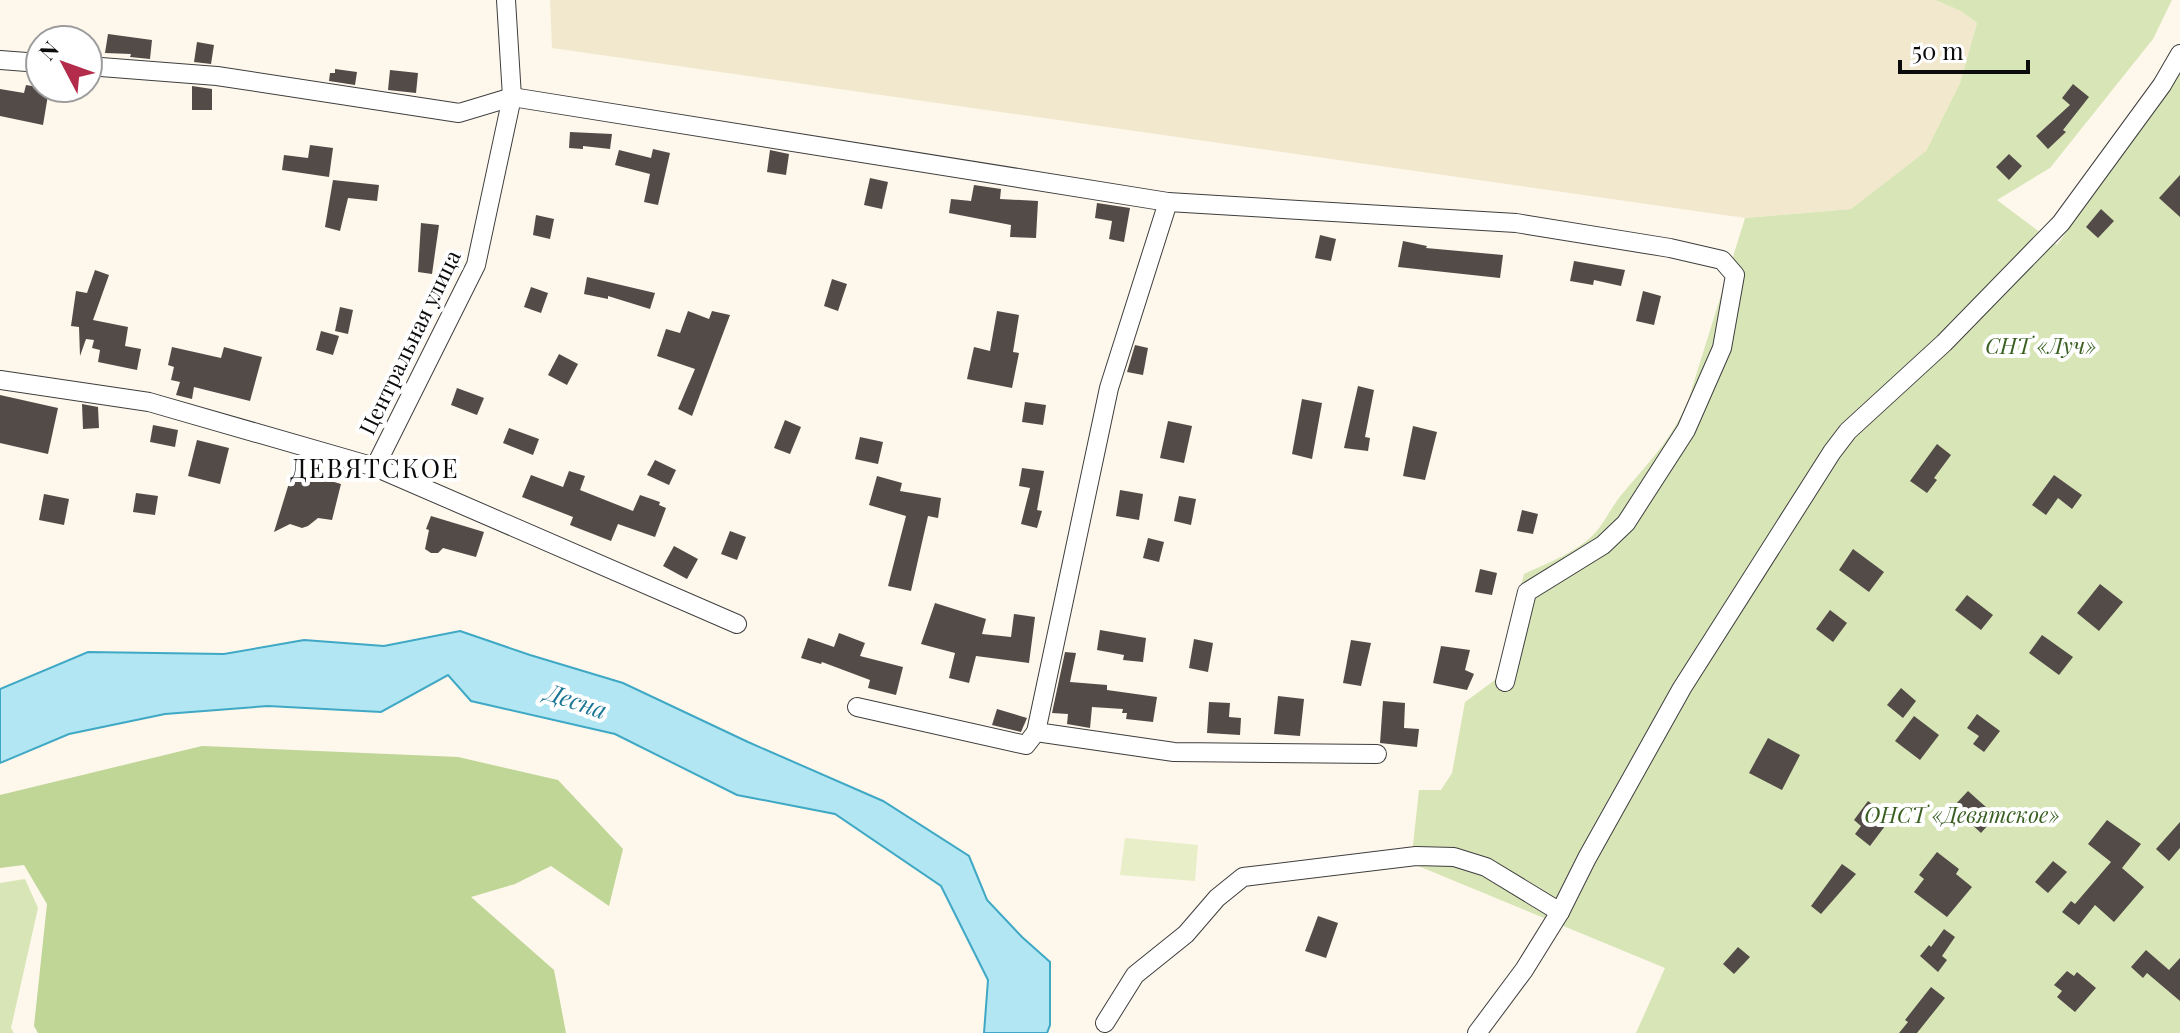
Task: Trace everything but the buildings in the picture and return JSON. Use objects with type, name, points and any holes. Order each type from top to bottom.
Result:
[{"type":"street","name":"Центральная улица","points":[[375,467],[476,265],[512,97],[506,0]]},
{"type":"street","points":[[1477,1033],[1524,970],[1560,912],[1682,688],[1839,442],[1944,343],[2061,223],[2162,85],[2180,54]]},
{"type":"street","points":[[0,60],[24,62]]},
{"type":"street","points":[[104,67],[217,76],[459,113],[512,97],[1168,202],[1516,223],[1670,248],[1722,260],[1735,275],[1722,348],[1686,430],[1626,523],[1603,545],[1527,592],[1505,682]]},
{"type":"street","points":[[857,707],[1026,745],[1036,732],[1109,388],[1168,202]]},
{"type":"street","points":[[0,380],[149,402],[375,467],[737,624]]},
{"type":"street","points":[[1036,732],[1174,752],[1377,754]]},
{"type":"street","points":[[1105,1023],[1135,975],[1186,934],[1217,898],[1243,877],[1416,856],[1454,857],[1486,867],[1560,912]]},
{"type":"shaded area","points":[[550,0],[1935,0],[1961,11],[1977,23],[1960,83],[1926,151],[1851,209],[1745,218],[552,48]]},
{"type":"green space","points":[[1935,0],[2172,0],[2153,39],[2050,168],[1997,200],[2057,245],[2180,74],[2180,1033],[1636,1033],[1665,968],[1411,863],[1419,790],[1441,790],[1452,773],[1465,702],[1495,680],[1524,574],[1571,552],[1591,537],[1675,427],[1688,401],[1745,218],[1851,209],[1926,151],[1960,83],[1977,23],[1961,11]]},
{"type":"green space","points":[[202,746],[458,757],[558,780],[623,849],[609,906],[551,866],[515,884],[471,897],[554,970],[566,1033],[38,1033],[34,1026],[47,904],[24,865],[0,868],[0,795]]},
{"type":"green space","points":[[1125,838],[1198,845],[1195,881],[1120,875]]},
{"type":"green space","points":[[25,879],[38,908],[11,1028],[14,1033],[0,1033],[0,883]]},
{"type":"water","name":"Десна","points":[[460,631],[623,683],[883,801],[969,856],[987,900],[1050,962],[1050,1025],[1047,1033],[984,1033],[988,980],[941,886],[835,814],[737,795],[615,734],[471,701],[448,675],[381,712],[268,706],[165,714],[69,734],[0,763],[0,689],[88,652],[224,654],[304,640],[384,646]]},
{"type":"district","name":"ДЕВЯТСКОЕ","points":[[375,467]]},
{"type":"park label","name":"СНТ «Луч»","points":[[2041,345]]},
{"type":"park label","name":"ОНСТ «Девятское»","points":[[1962,814]]}]
